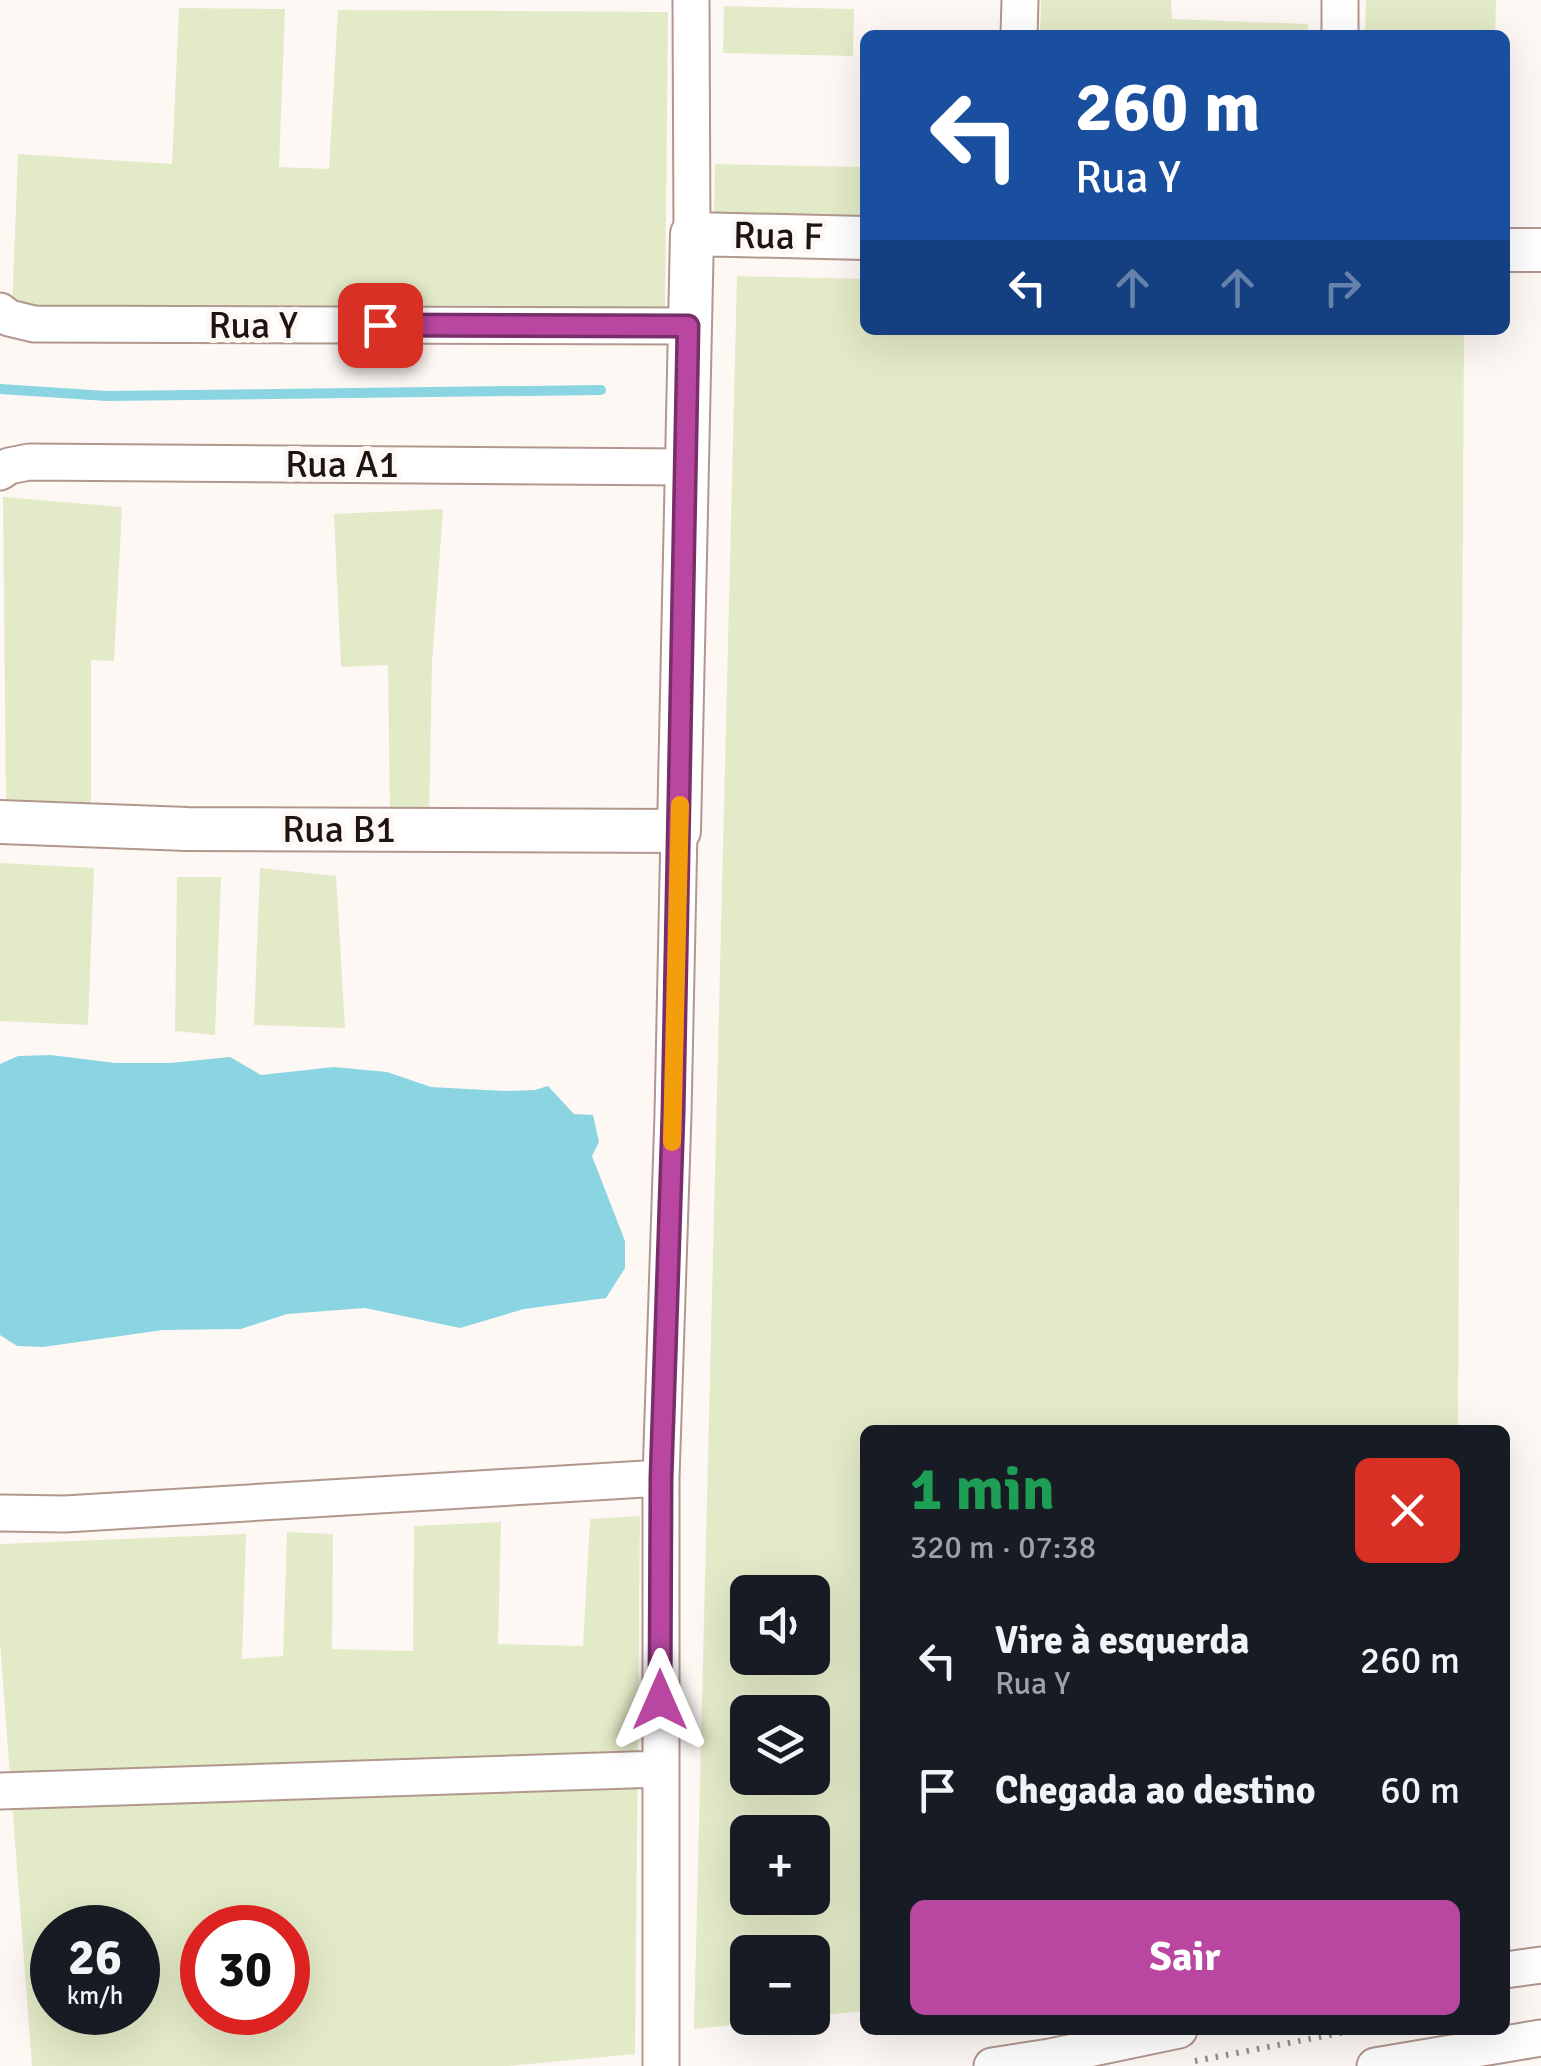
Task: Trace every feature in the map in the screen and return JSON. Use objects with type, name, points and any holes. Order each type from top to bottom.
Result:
[{"type":"street","points":[[661,2066],[661,1478],[692,234],[691,0]]},
{"type":"street","points":[[1019,30],[1020,0]]},
{"type":"street","points":[[1340,0],[1340,30]]},
{"type":"street","name":"Rua F","points":[[692,234],[860,238]]},
{"type":"street","points":[[1510,250],[1541,250]]},
{"type":"street","name":"Rua Y","points":[[0,311],[9,318],[34,324],[688,326]]},
{"type":"street","name":"Rua A1","points":[[0,472],[30,462],[687,467]]},
{"type":"street","name":"Rua B1","points":[[0,822],[187,828],[679,832]]},
{"type":"street","points":[[0,1513],[82,1514],[661,1478]]},
{"type":"street","points":[[0,1791],[660,1769]]},
{"type":"street","points":[[1510,1969],[1541,1965]]},
{"type":"street","points":[[1375,2066],[1479,2058],[1541,2038]]},
{"type":"street","points":[[992,2066],[1184,2046]]},
{"type":"path","points":[[1184,2046],[1302,2035]]},
{"type":"green space","points":[[1041,0],[1171,0],[1172,19],[1308,24],[1307,30],[1040,30]]},
{"type":"green space","points":[[1366,0],[1496,0],[1495,30],[1365,30]]},
{"type":"green space","points":[[724,6],[854,9],[853,56],[723,53]]},
{"type":"green space","points":[[179,8],[285,9],[279,167],[329,169],[338,10],[668,12],[665,317],[12,311],[18,154],[172,164]]},
{"type":"green space","points":[[715,164],[860,167],[860,220],[714,216]]},
{"type":"green space","points":[[737,276],[860,279],[860,335],[1464,335],[1458,1425],[860,1425],[860,2011],[830,2014],[830,1935],[730,1935],[730,2025],[694,2029]]},
{"type":"green space","points":[[3,497],[122,507],[114,661],[91,660],[91,812],[6,806]]},
{"type":"green space","points":[[443,509],[432,663],[429,822],[390,818],[388,665],[341,667],[334,514]]},
{"type":"green space","points":[[0,863],[94,868],[88,1025],[0,1021]]},
{"type":"green space","points":[[260,868],[336,876],[345,1028],[254,1025]]},
{"type":"green space","points":[[177,877],[221,877],[215,1035],[175,1031]]},
{"type":"green space","points":[[640,1516],[635,2054],[508,2066],[32,2066],[0,1643],[0,1544],[246,1534],[242,1659],[283,1656],[287,1532],[333,1534],[332,1649],[413,1651],[414,1526],[501,1522],[498,1644],[583,1646],[590,1519]]},
{"type":"water","points":[[51,1055],[115,1063],[230,1057],[261,1075],[334,1067],[387,1072],[431,1087],[505,1091],[548,1086],[574,1114],[593,1115],[599,1142],[592,1156],[625,1241],[625,1268],[606,1298],[524,1309],[460,1328],[365,1308],[287,1314],[241,1329],[163,1330],[43,1347],[17,1346],[0,1335],[0,1064],[18,1056]]},
{"type":"waterway","points":[[0,389],[107,396],[601,390]]},
{"type":"slow traffic","points":[[672,1142],[680,805]]},
{"type":"route","points":[[380,325],[688,326],[673,1114],[661,1478],[660,1700]]}]
